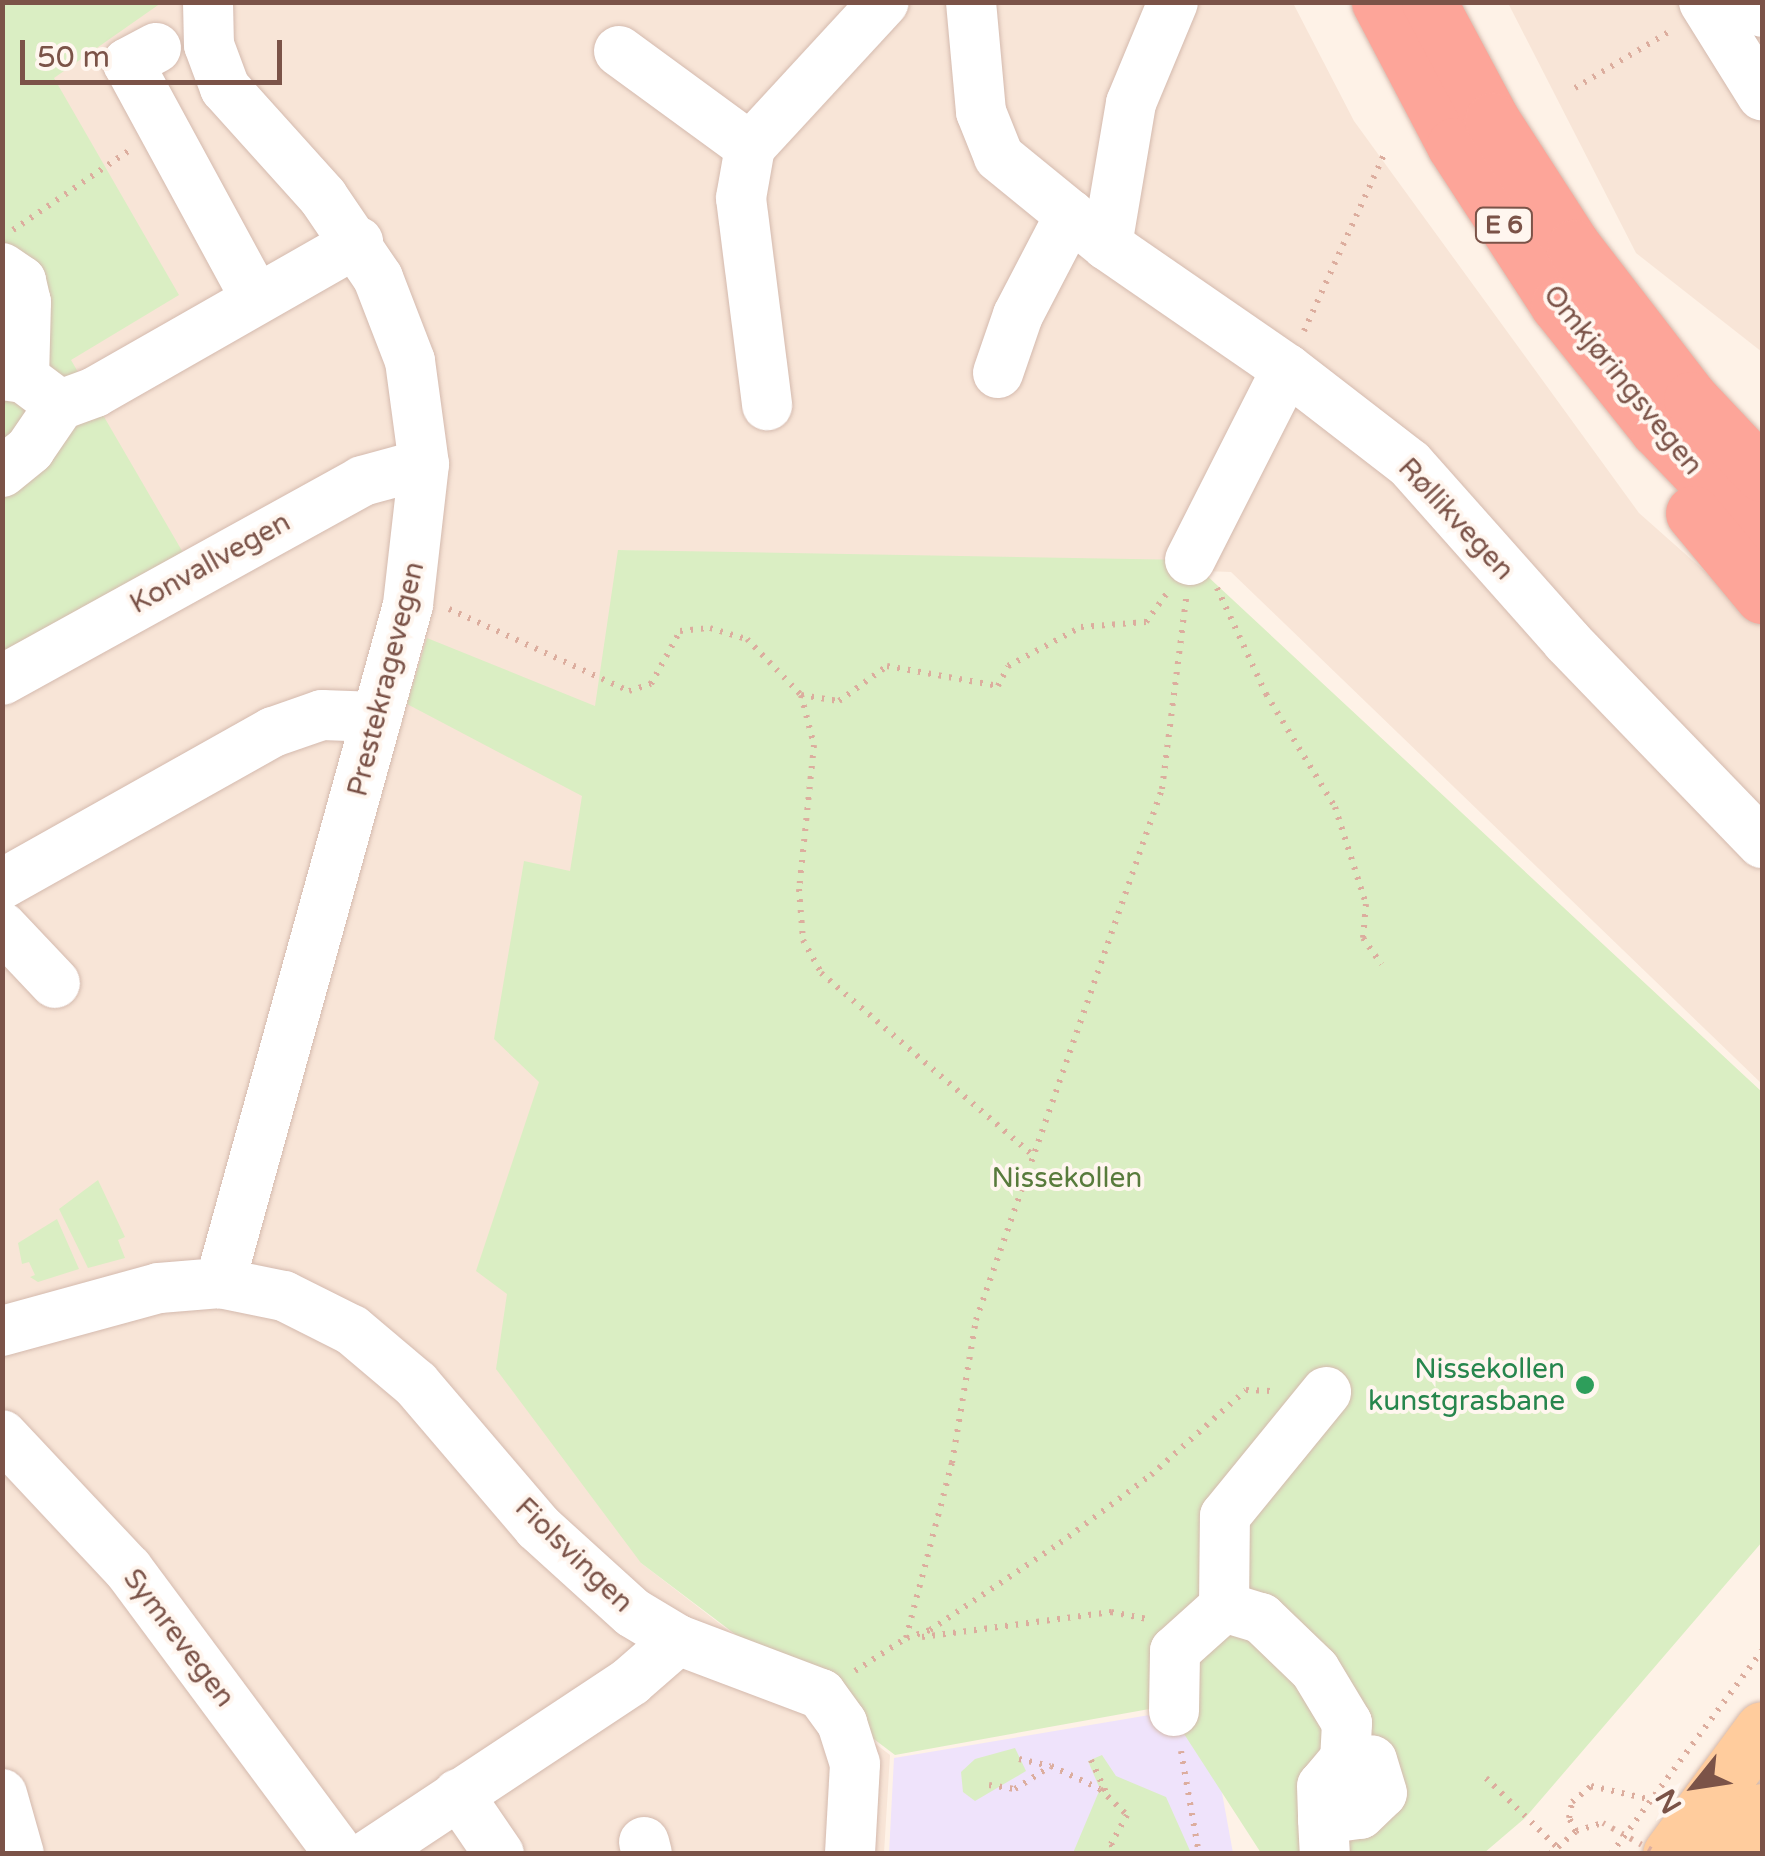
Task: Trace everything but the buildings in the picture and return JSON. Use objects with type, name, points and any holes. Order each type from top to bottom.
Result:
[{"type":"highway","name":"Omkjøringsvegen","points":[[1378,2],[1454,145],[1522,254],[1674,414],[1762,474]]},
{"type":"highway","name":"Omkjøringsvegen","points":[[1429,2],[1535,190],[1674,414],[1762,538]]},
{"type":"highway","points":[[1674,414],[1749,414],[1762,426]]},
{"type":"highway","name":"E 6","points":[[1674,414],[1670,485],[1762,596]]},
{"type":"main road","points":[[1670,1854],[1762,1729]]},
{"type":"main road","points":[[1733,1854],[1762,1811]]},
{"type":"street","name":"Prestekragevegen","points":[[208,2],[209,45],[224,88],[358,242],[410,361],[424,464],[408,606],[220,1283]]},
{"type":"street","points":[[767,405],[741,198],[750,147],[884,2]]},
{"type":"street","name":"Røllikvegen","points":[[971,2],[981,112],[998,156],[1088,230],[1287,369],[1410,464],[1567,641],[1762,844]]},
{"type":"street","points":[[998,373],[1018,316],[1088,230],[1131,103],[1172,2]]},
{"type":"street","points":[[1756,2],[1762,12]]},
{"type":"street","points":[[1706,6],[1762,94]]},
{"type":"street","points":[[156,48],[128,64],[255,297]]},
{"type":"street","points":[[619,51],[750,147]]},
{"type":"street","points":[[29,386],[96,392],[255,297],[358,242]]},
{"type":"street","points":[[2,268],[20,281],[26,302],[30,449],[2,472]]},
{"type":"street","points":[[1190,560],[1287,369]]},
{"type":"street","name":"Konvallvegen","points":[[2,680],[362,481],[424,464]]},
{"type":"street","points":[[2,884],[274,732],[322,715],[377,718]]},
{"type":"street","points":[[2,927],[56,983]]},
{"type":"street","name":"Fiolsvingen","points":[[2,1331],[159,1288],[220,1283],[284,1296],[384,1353],[587,1576],[678,1640],[788,1677],[832,1706],[856,1764],[850,1854]]},
{"type":"street","points":[[1174,1711],[1176,1651],[1210,1618],[1225,1516],[1326,1392]]},
{"type":"street","name":"Symrevegen","points":[[2,1435],[128,1570],[340,1854]]},
{"type":"street","points":[[1210,1618],[1261,1618],[1315,1670],[1348,1723],[1344,1759],[1372,1761],[1382,1793],[1360,1814],[1324,1836]]},
{"type":"street","points":[[370,1854],[630,1681],[678,1640]]},
{"type":"street","points":[[2,1794],[19,1854]]},
{"type":"street","points":[[458,1794],[499,1854]]},
{"type":"path","points":[[1574,88],[1706,6]]},
{"type":"path","points":[[2,241],[101,164],[167,132]]},
{"type":"path","points":[[1287,369],[1386,150]]},
{"type":"path","points":[[801,695],[839,701],[886,666],[998,686],[1008,666],[1081,627],[1146,622],[1190,560]]},
{"type":"path","points":[[1190,560],[1210,573],[1266,694],[1334,806],[1366,904],[1363,938],[1381,964]]},
{"type":"path","points":[[906,1638],[952,1464],[976,1320],[1030,1153],[1162,788],[1190,560]]},
{"type":"path","points":[[408,606],[461,610],[518,644],[578,662],[629,691],[651,684],[680,631],[710,628],[747,639],[801,695],[814,745],[799,889],[804,940],[821,973],[1030,1153]]},
{"type":"path","points":[[851,1673],[906,1638],[930,1630],[1060,1542],[1151,1474],[1246,1390],[1326,1392]]},
{"type":"path","points":[[906,1638],[1111,1612],[1210,1618]]},
{"type":"path","points":[[1611,1854],[1762,1651]]},
{"type":"path","points":[[1174,1711],[1199,1854]]},
{"type":"path","points":[[1020,1759],[1052,1766],[1106,1793]]},
{"type":"path","points":[[1091,1760],[1106,1793],[1127,1815],[1111,1844],[1118,1854]]},
{"type":"path","points":[[989,1785],[1015,1789],[1052,1766]]},
{"type":"path","points":[[1486,1778],[1484,1784],[1557,1847]]},
{"type":"path","points":[[1576,1832],[1569,1818],[1572,1802],[1591,1786],[1648,1800]]},
{"type":"path","points":[[1550,1854],[1576,1832],[1603,1823],[1658,1854]]},
{"type":"shaded area","points":[[2,3],[1293,3],[1354,121],[1639,513],[1762,622],[1762,1084],[1231,572],[619,550],[641,1563],[890,1755],[884,1853],[3,1853]]},
{"type":"shaded area","points":[[1508,3],[1762,3],[1762,352],[1636,253]]},
{"type":"shaded area","points":[[1197,1707],[1212,1738],[1233,1853],[889,1854],[894,1758]]},
{"type":"green space","points":[[2,3],[161,3],[54,78],[179,295],[71,360],[185,556],[2,663]]},
{"type":"green space","name":"Nissekollen","points":[[618,550],[1190,560],[1762,1092],[1762,1542],[1525,1818],[1484,1853],[1261,1853],[1166,1706],[895,1755],[641,1563],[496,1369],[507,1294],[476,1271],[539,1082],[494,1039],[524,861],[570,871],[582,796],[407,704],[427,638],[595,706]]},
{"type":"green space","points":[[98,1180],[125,1237],[118,1240],[125,1258],[88,1268],[59,1209]]},
{"type":"green space","points":[[57,1219],[79,1269],[38,1282],[30,1277],[35,1275],[29,1262],[22,1264],[18,1243]]},
{"type":"green space","points":[[1015,1748],[1026,1771],[975,1801],[963,1792],[961,1772],[975,1759]]},
{"type":"green space","points":[[1102,1755],[1116,1776],[1166,1797],[1191,1853],[1073,1853],[1100,1789],[1088,1761]]},
{"type":"place","name":"Nissekollen kunstgrasbane","points":[[1585,1385]]}]
